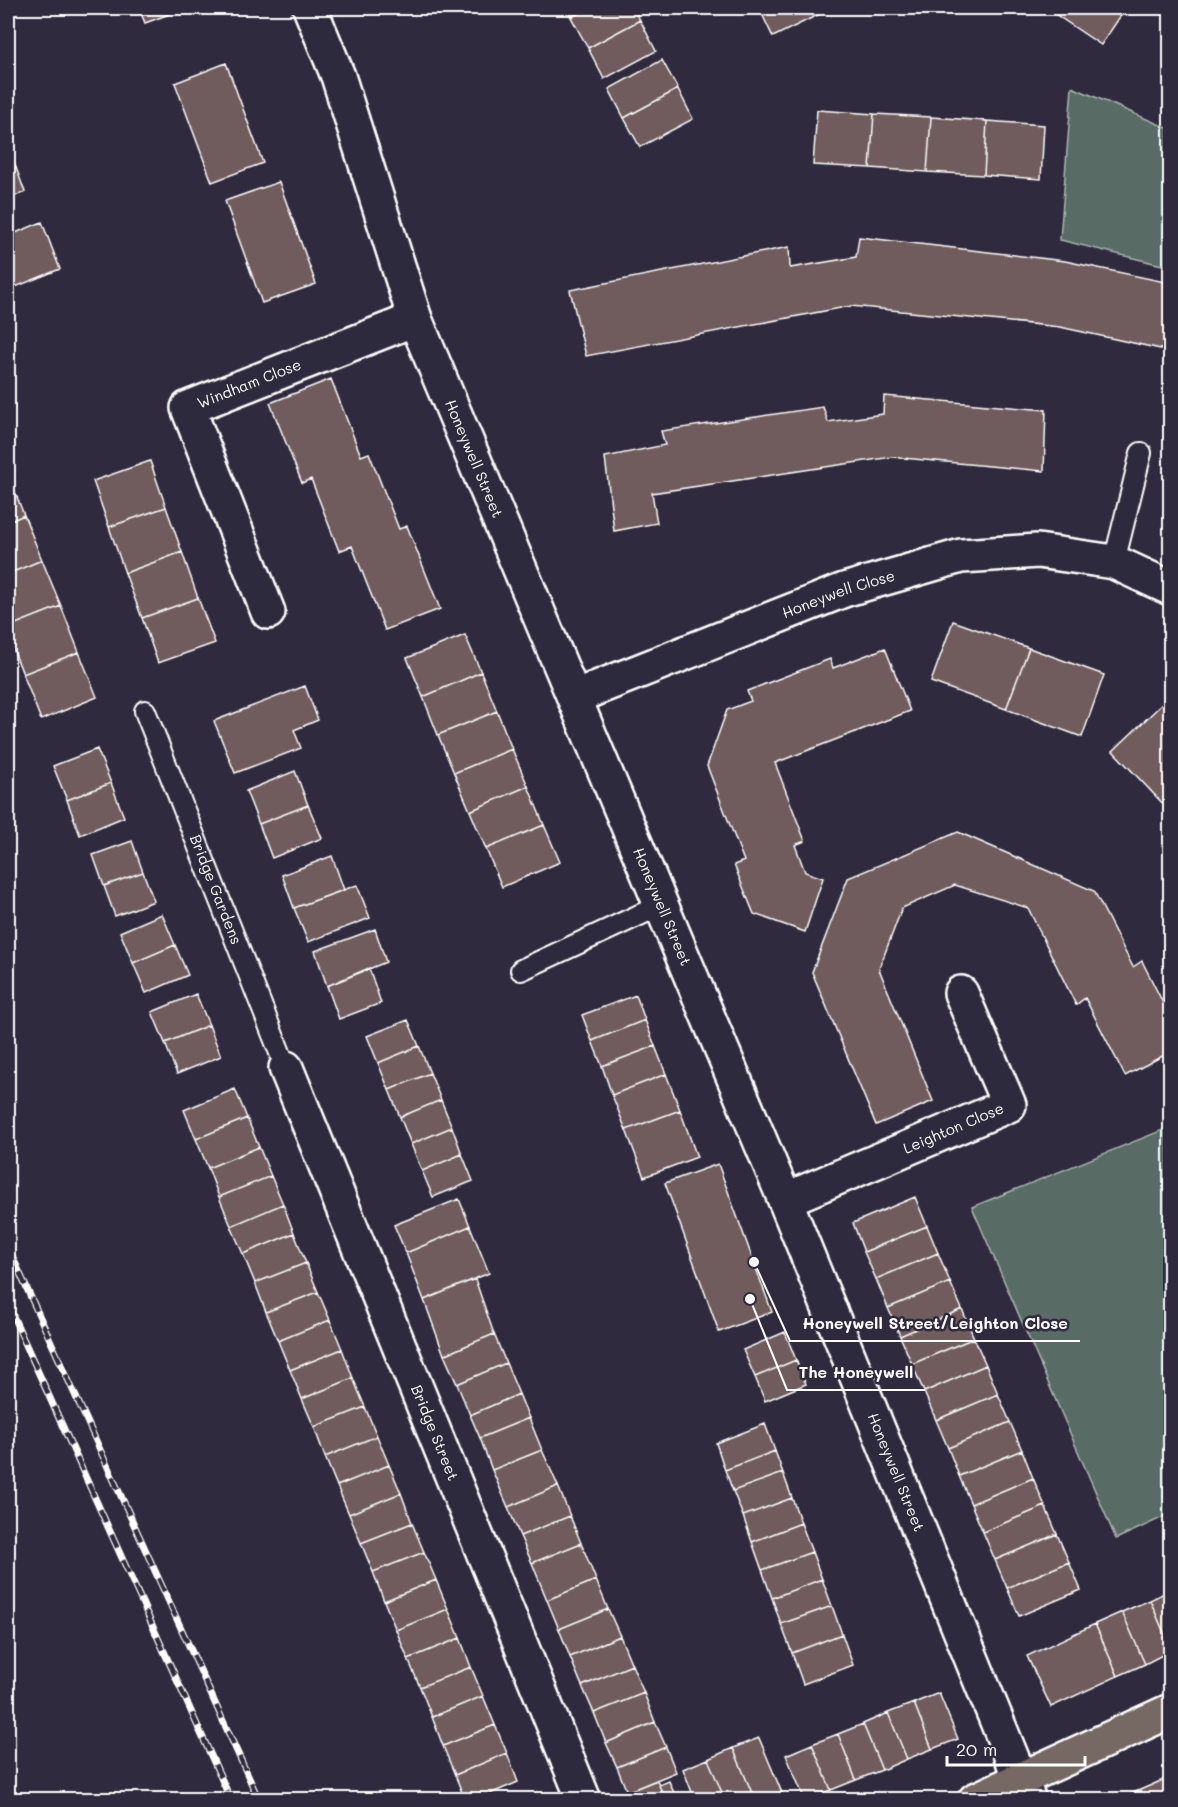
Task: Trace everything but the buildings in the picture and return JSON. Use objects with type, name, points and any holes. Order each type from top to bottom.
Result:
[{"type":"highway","points":[[975,1800],[1025,1790],[1170,1711]]},
{"type":"street","name":"Honeywell Street","points":[[310,8],[338,76],[415,320],[786,1200],[1025,1790]]},
{"type":"street","name":"Windham Close","points":[[268,612],[188,408],[415,320]]},
{"type":"street","name":"Honeywell Close","points":[[574,697],[844,590],[961,556],[1038,551],[1114,562],[1170,588]]},
{"type":"street","name":"Leighton Close","points":[[786,1200],[1009,1105],[961,993]]},
{"type":"street","name":"Bridge Street","points":[[286,1068],[584,1800]]},
{"type":"lane","points":[[1114,562],[1141,453]]},
{"type":"lane","name":"Bridge Gardens","points":[[146,711],[286,1068]]},
{"type":"lane","points":[[521,970],[661,905]]},
{"type":"green space","points":[[1072,87],[1170,129],[1170,267],[1060,240]]},
{"type":"green space","points":[[1170,1127],[1170,1514],[1116,1539],[972,1207]]},
{"type":"railway","points":[[8,1247],[259,1800]]},
{"type":"railway","points":[[8,1305],[231,1800]]},
{"type":"place","name":"Honeywell Street/Leighton Close","points":[[754,1262]]},
{"type":"place","name":"The Honeywell","points":[[750,1299]]}]
